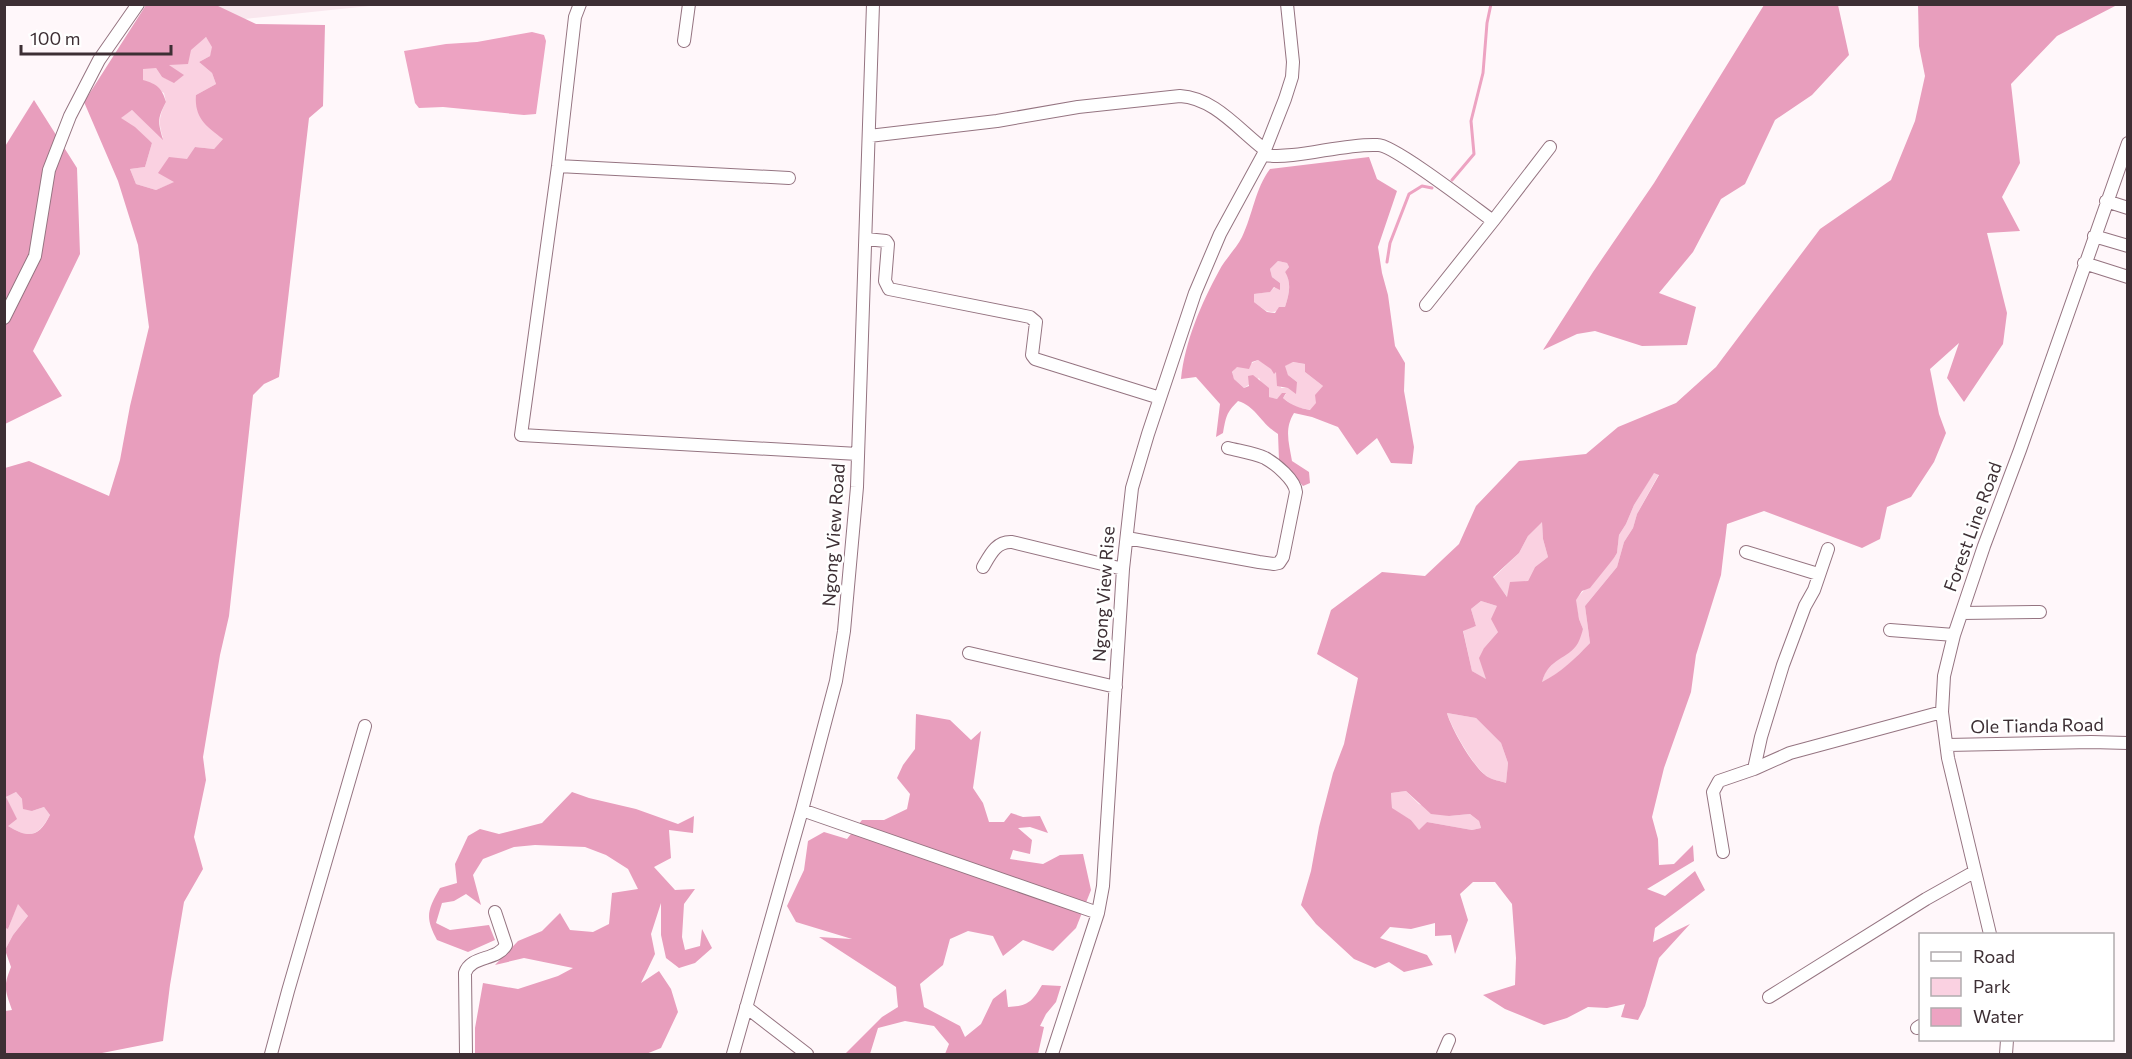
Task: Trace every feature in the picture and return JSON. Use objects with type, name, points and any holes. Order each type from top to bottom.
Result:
[{"type":"street","points":[[4,318],[35,256],[49,170],[70,116],[99,60],[138,4]]},
{"type":"street","points":[[580,4],[575,17],[558,166],[521,435],[858,454]]},
{"type":"street","points":[[684,41],[689,4]]},
{"type":"street","name":"Ngong View Road","points":[[733,1054],[802,810],[841,655],[853,549],[858,454],[873,4]]},
{"type":"street","name":"Ngong View Rise","points":[[1052,1054],[1098,913],[1103,886],[1123,569],[1132,488],[1195,293],[1220,234],[1263,152],[1286,99],[1292,77],[1287,4]]},
{"type":"street","points":[[869,136],[997,121],[1090,106],[1180,96],[1191,97],[1209,104],[1263,152],[1281,155],[1363,146],[1384,146],[1434,178],[1493,221]]},
{"type":"street","name":"Forest Line Road","points":[[1990,933],[1974,872],[1947,745],[1942,712],[1944,676],[1954,635],[2127,143]]},
{"type":"street","points":[[1426,305],[1550,147]]},
{"type":"street","points":[[558,166],[789,178]]},
{"type":"street","points":[[2106,201],[2127,208]]},
{"type":"street","points":[[2094,236],[2127,246]]},
{"type":"street","points":[[866,239],[888,243],[885,281],[890,290],[1030,317],[1036,322],[1032,355],[1035,359],[1160,398]]},
{"type":"street","points":[[2084,263],[2127,277]]},
{"type":"street","points":[[1127,538],[1259,562],[1279,563],[1283,557],[1296,492],[1295,485],[1292,480],[1265,459],[1228,448]]},
{"type":"street","points":[[983,567],[998,545],[1006,542],[1123,569]]},
{"type":"street","points":[[1754,769],[1761,737],[1783,665],[1828,549]]},
{"type":"street","points":[[1746,552],[1818,574]]},
{"type":"street","points":[[1962,613],[2040,612]]},
{"type":"street","points":[[1890,630],[1954,635]]},
{"type":"street","points":[[969,653],[1116,687]]},
{"type":"street","points":[[1723,852],[1713,792],[1719,781],[1790,753],[1942,712]]},
{"type":"street","points":[[272,1054],[365,726]]},
{"type":"street","name":"Ole Tianda Road","points":[[1947,745],[2127,743]]},
{"type":"street","points":[[802,810],[1098,913]]},
{"type":"street","points":[[1769,996],[1974,872]]},
{"type":"street","points":[[466,1054],[465,974],[467,967],[498,953],[506,945],[495,912]]},
{"type":"street","points":[[746,1007],[807,1054]]},
{"type":"street","points":[[1443,1054],[1449,1040]]},
{"type":"shaded area","points":[[1918,4],[2117,5],[2057,36],[2011,84],[2020,163],[2002,197],[2020,231],[1987,233],[2007,313],[2003,344],[1964,402],[1947,378],[1959,343],[1930,369],[1939,414],[1946,433],[1934,462],[1911,497],[1887,507],[1880,539],[1862,548],[1764,511],[1727,524],[1721,575],[1696,655],[1691,692],[1664,768],[1652,817],[1658,839],[1659,865],[1674,864],[1693,845],[1694,861],[1647,889],[1665,896],[1695,871],[1705,890],[1655,928],[1653,942],[1690,924],[1659,958],[1645,1006],[1638,1020],[1621,1017],[1625,1004],[1607,1008],[1588,1007],[1567,1018],[1544,1025],[1505,1009],[1483,995],[1515,985],[1516,958],[1512,904],[1495,882],[1473,882],[1460,894],[1468,920],[1455,954],[1451,935],[1435,936],[1435,923],[1411,929],[1390,927],[1380,938],[1427,955],[1433,965],[1404,972],[1389,962],[1375,968],[1354,959],[1316,924],[1301,905],[1333,773],[1344,744],[1358,678],[1317,654],[1331,610],[1382,572],[1425,576],[1459,544],[1476,506],[1519,461],[1586,454],[1618,427],[1676,403],[1716,367],[1820,229],[1891,180],[1915,121],[1925,76],[1919,46]],"holes":[[[1654,473],[1659,475],[1624,542],[1617,567],[1585,606],[1590,643],[1568,665],[1542,682],[1549,668],[1574,649],[1578,643],[1583,629],[1576,600],[1582,591],[1590,588],[1614,558],[1617,553],[1619,535]],[[1542,522],[1543,539],[1548,557],[1535,567],[1528,581],[1510,582],[1507,597],[1493,577],[1519,553],[1528,536]],[[1481,601],[1497,606],[1491,619],[1498,632],[1484,648],[1479,658],[1486,679],[1472,671],[1463,631],[1476,626],[1471,609]],[[1447,713],[1476,718],[1501,743],[1508,763],[1506,783],[1482,773],[1453,728]],[[1406,791],[1431,814],[1449,816],[1470,814],[1479,821],[1481,828],[1472,830],[1427,822],[1419,830],[1411,820],[1392,808],[1391,793]]]},
{"type":"shaded area","points":[[146,5],[216,5],[256,24],[325,25],[323,106],[309,118],[279,377],[264,384],[253,395],[229,616],[203,757],[206,780],[194,837],[203,869],[184,902],[163,1041],[97,1054],[5,1054],[5,1011],[12,1010],[6,989],[11,967],[5,950],[28,916],[18,904],[8,929],[5,928],[5,468],[29,461],[109,496],[120,460],[149,327],[138,245],[118,181],[84,102]],"holes":[[[206,37],[212,47],[210,56],[199,62],[212,73],[216,84],[196,95],[197,110],[203,121],[223,139],[214,149],[195,147],[187,159],[169,157],[158,173],[174,182],[156,190],[136,184],[130,169],[145,167],[152,143],[121,118],[132,110],[163,140],[159,121],[166,102],[158,87],[143,80],[143,69],[156,68],[162,77],[174,83],[184,75],[169,65],[188,64],[191,50]],[[16,792],[22,799],[23,809],[32,811],[44,807],[50,815],[42,828],[33,834],[22,833],[8,826],[17,819],[6,797]]]},
{"type":"shaded area","points":[[182,5],[379,5],[178,26]]},
{"type":"shaded area","points":[[1764,5],[1838,5],[1849,55],[1812,95],[1775,120],[1745,184],[1721,199],[1693,252],[1659,293],[1696,307],[1687,345],[1642,346],[1595,331],[1577,334],[1543,350],[1654,183]]},
{"type":"shaded area","points":[[34,100],[77,168],[80,254],[33,351],[62,396],[5,424],[4,148]]},
{"type":"shaded area","points":[[1369,157],[1377,179],[1397,191],[1378,247],[1395,346],[1405,363],[1404,391],[1414,447],[1412,464],[1391,463],[1377,438],[1357,455],[1338,427],[1294,413],[1288,430],[1289,442],[1292,461],[1309,472],[1310,483],[1303,486],[1279,460],[1278,434],[1250,407],[1238,401],[1227,416],[1223,433],[1216,437],[1220,404],[1196,377],[1181,379],[1186,351],[1200,310],[1221,267],[1242,237],[1261,185],[1270,169]],"holes":[[[1278,261],[1287,263],[1289,267],[1285,272],[1289,285],[1288,298],[1285,307],[1279,307],[1275,313],[1267,312],[1254,302],[1254,294],[1270,292],[1274,287],[1280,290],[1280,283],[1272,277],[1270,269]],[[1258,360],[1274,374],[1276,372],[1277,386],[1288,388],[1296,394],[1297,382],[1288,375],[1285,366],[1293,362],[1305,364],[1305,372],[1323,386],[1315,395],[1316,403],[1310,410],[1286,401],[1283,398],[1286,393],[1282,393],[1277,399],[1269,397],[1269,388],[1253,375],[1248,376],[1249,386],[1244,388],[1234,379],[1232,372],[1237,367],[1249,369],[1252,362]]]},
{"type":"shaded area","points":[[916,714],[950,720],[971,740],[981,731],[973,788],[983,803],[989,822],[1004,822],[1011,813],[1023,817],[1040,816],[1048,833],[1030,827],[1018,828],[1032,840],[1030,854],[1013,850],[1010,859],[1043,864],[1060,855],[1083,854],[1091,890],[1076,928],[1053,951],[1023,940],[1003,956],[993,936],[968,931],[950,939],[943,965],[920,984],[924,1007],[960,1026],[965,1037],[981,1024],[993,999],[1006,989],[1008,1007],[1020,1006],[1029,1002],[1042,985],[1061,986],[1056,1002],[1040,1026],[1044,1027],[1038,1054],[945,1054],[949,1044],[934,1026],[905,1021],[878,1028],[870,1054],[845,1054],[882,1017],[898,1007],[896,987],[819,937],[852,939],[796,922],[787,906],[804,870],[808,841],[824,832],[847,839],[862,820],[884,820],[907,809],[910,794],[897,778],[915,749]]},
{"type":"shaded area","points":[[572,792],[636,809],[678,824],[694,816],[693,833],[669,830],[671,858],[654,867],[675,890],[695,889],[684,904],[682,937],[685,950],[700,946],[702,929],[712,948],[695,963],[679,968],[666,958],[661,935],[661,903],[651,934],[655,954],[641,983],[659,971],[671,989],[678,1012],[661,1048],[646,1054],[475,1054],[475,1028],[483,983],[518,989],[558,976],[573,968],[524,958],[495,965],[518,941],[542,931],[560,913],[570,930],[593,932],[609,924],[612,893],[638,889],[628,869],[606,855],[585,847],[535,845],[514,847],[483,859],[473,875],[481,905],[466,894],[454,901],[442,903],[436,923],[450,930],[489,925],[495,940],[468,952],[437,940],[429,920],[430,908],[440,888],[457,883],[455,864],[468,836],[480,829],[499,834],[542,823]]},
{"type":"green space","points":[[206,37],[213,47],[210,56],[199,62],[212,73],[216,84],[196,95],[224,138],[214,149],[195,147],[175,182],[156,190],[136,184],[130,169],[145,167],[152,143],[120,118],[132,110],[163,138],[160,120],[166,102],[164,93],[143,81],[143,68],[156,68],[162,77],[175,82],[183,75],[168,65]]},
{"type":"green space","points":[[1278,261],[1287,263],[1289,267],[1285,272],[1289,281],[1289,293],[1285,307],[1269,312],[1254,302],[1254,294],[1269,292],[1280,283],[1272,277],[1270,269]]},
{"type":"green space","points":[[1258,360],[1276,371],[1281,388],[1288,388],[1297,382],[1288,375],[1284,366],[1292,362],[1305,364],[1305,372],[1323,386],[1317,403],[1311,410],[1295,407],[1283,398],[1286,394],[1277,399],[1268,397],[1259,378],[1244,388],[1234,379],[1232,373],[1236,367],[1244,367]]},
{"type":"green space","points":[[1654,472],[1659,474],[1624,542],[1617,567],[1585,606],[1590,643],[1555,675],[1541,683],[1546,671],[1556,660],[1569,652],[1583,629],[1575,600],[1614,558],[1617,553],[1619,535]]},
{"type":"green space","points":[[1542,521],[1543,539],[1548,557],[1535,567],[1528,581],[1508,598],[1493,578],[1519,553],[1528,536]]},
{"type":"green space","points":[[1481,601],[1497,606],[1498,632],[1484,648],[1487,680],[1472,671],[1463,630],[1476,626],[1471,609]]},
{"type":"green space","points":[[1447,713],[1476,718],[1501,743],[1508,763],[1506,783],[1488,777],[1476,765],[1458,738]]},
{"type":"green space","points":[[1406,791],[1419,804],[1449,816],[1470,814],[1479,821],[1481,828],[1472,830],[1427,822],[1419,831],[1411,820],[1392,809],[1391,793]]},
{"type":"green space","points":[[16,792],[32,811],[44,807],[50,815],[37,832],[22,833],[8,826],[6,797]]},
{"type":"green space","points":[[18,903],[28,916],[5,950],[5,928],[8,929]]},
{"type":"water","points":[[532,32],[544,35],[546,41],[536,114],[524,115],[443,107],[419,108],[415,103],[404,51],[446,44],[477,42]]},
{"type":"waterway","points":[[1452,180],[1474,154],[1471,121],[1483,73],[1491,4]]},
{"type":"waterway","points":[[1387,262],[1390,243],[1409,194],[1422,186],[1432,188]]}]
